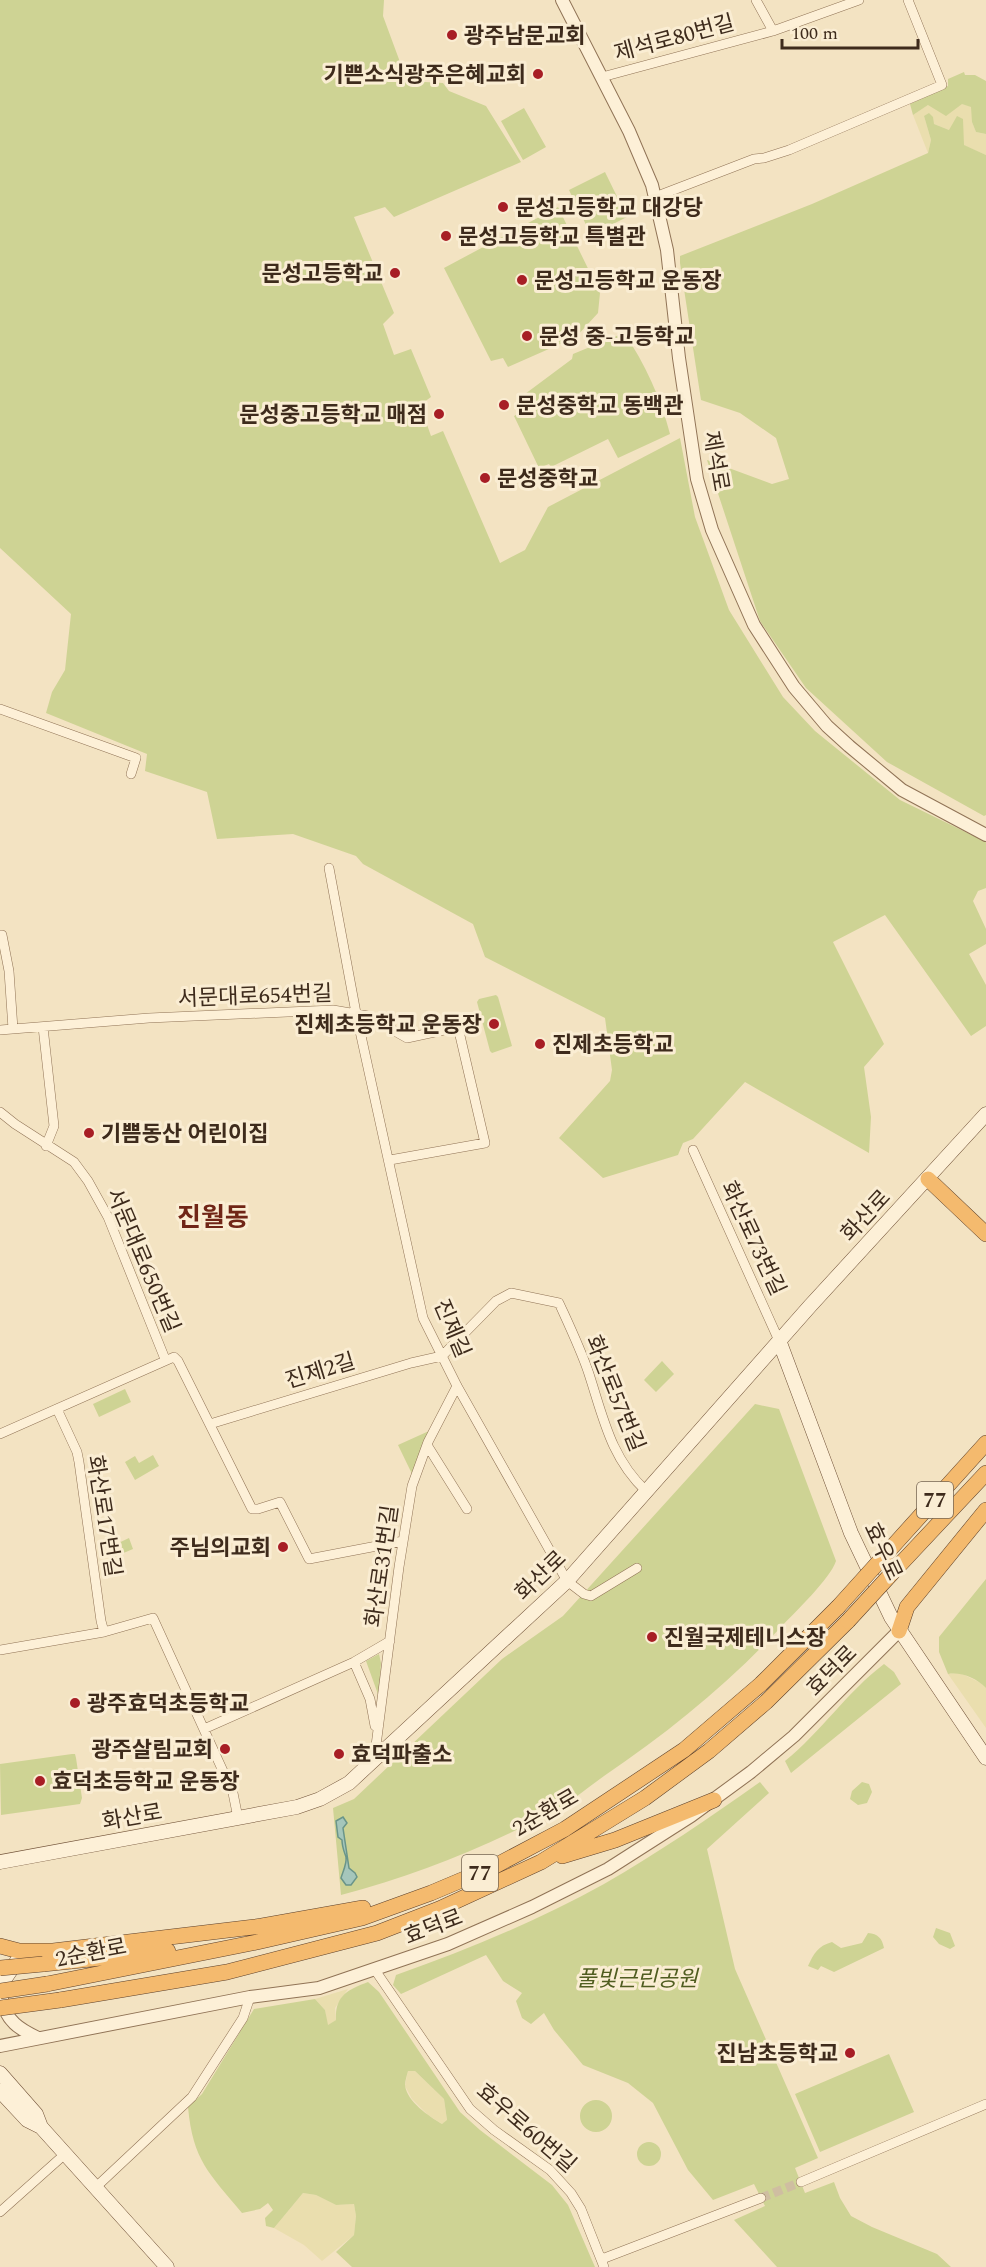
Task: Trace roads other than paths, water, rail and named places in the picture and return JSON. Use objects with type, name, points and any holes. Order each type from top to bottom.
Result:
[{"type":"highway","points":[[928,1179],[986,1234]]},
{"type":"highway","name":"2순환로","points":[[0,1982],[47,1984],[257,1942],[362,1918],[431,1893],[495,1866],[565,1829],[684,1750],[761,1684],[838,1607],[986,1443]]},
{"type":"highway","name":"2순환로","points":[[0,2008],[227,1972],[377,1933],[439,1909],[542,1862],[645,1798],[709,1751],[766,1702],[848,1621],[986,1473]]},
{"type":"highway","points":[[899,1631],[907,1606],[986,1510]]},
{"type":"highway","points":[[542,1862],[615,1840],[714,1800]]},
{"type":"highway","points":[[0,1946],[19,1951],[53,1951],[262,1926],[431,1893]]},
{"type":"highway","points":[[0,1982],[43,1964],[257,1942]]},
{"type":"main road","name":"화산로","points":[[0,1862],[297,1807],[320,1799],[349,1783],[567,1581],[986,1114]]},
{"type":"main road","name":"효우로","points":[[780,1343],[851,1533],[899,1631],[986,1758]]},
{"type":"main road","points":[[0,1982],[15,1962],[25,1957],[53,1951]]},
{"type":"main road","points":[[0,2073],[36,2114],[41,2127],[164,2266]]},
{"type":"main road","points":[[1,2093],[27,2120],[41,2127]]},
{"type":"street","name":"제석로","points":[[562,0],[643,161],[655,197],[667,249],[679,358],[697,479],[712,530],[754,625],[794,687],[827,726],[849,746],[902,790],[986,835]]},
{"type":"street","points":[[756,0],[773,31]]},
{"type":"street","name":"제석로80번길","points":[[602,77],[773,31],[859,0]]},
{"type":"street","points":[[655,197],[754,159],[789,150],[942,85],[908,0]]},
{"type":"street","points":[[0,709],[136,758],[131,774]]},
{"type":"street","name":"진제길","points":[[329,868],[356,1013],[421,1310],[441,1356],[567,1581]]},
{"type":"street","points":[[0,935],[2,935],[9,971],[13,1029]]},
{"type":"street","name":"서문대로654번길","points":[[0,1030],[149,1018],[333,1010],[368,1016],[407,1038],[458,1027],[485,1143],[390,1160]]},
{"type":"street","points":[[43,1027],[54,1126],[46,1146]]},
{"type":"street","name":"서문대로650번길","points":[[0,1112],[46,1146],[74,1162],[88,1181],[108,1217],[165,1359]]},
{"type":"street","points":[[0,1122],[15,1124]]},
{"type":"street","name":"화산로73번길","points":[[693,1150],[780,1343]]},
{"type":"street","name":"화산로57번길","points":[[441,1356],[451,1349],[479,1317],[503,1296],[511,1293],[559,1303],[587,1371],[610,1438],[630,1476],[646,1491]]},
{"type":"street","name":"진제2길","points":[[210,1424],[441,1356]]},
{"type":"street","points":[[0,1434],[165,1359],[174,1357],[252,1509],[280,1502],[309,1559],[403,1542]]},
{"type":"street","name":"화산로31번길","points":[[374,1761],[412,1486],[427,1445],[458,1386]]},
{"type":"street","name":"화산로17번길","points":[[57,1408],[77,1452],[100,1621],[104,1632]]},
{"type":"street","points":[[427,1445],[467,1509]]},
{"type":"street","points":[[567,1581],[584,1594],[591,1596],[638,1568]]},
{"type":"street","points":[[0,1650],[104,1632],[153,1618],[233,1793],[238,1818]]},
{"type":"street","name":"효덕로","points":[[0,2046],[250,1997],[319,1988],[448,1944],[531,1907],[608,1869],[714,1800],[752,1772],[794,1736],[899,1631]]},
{"type":"street","points":[[204,1729],[354,1662],[390,1641]]},
{"type":"street","points":[[354,1662],[370,1699],[376,1741]]},
{"type":"street","name":"효우로60번길","points":[[375,1970],[470,2109],[494,2130],[550,2170],[572,2193],[603,2263],[761,2198]]},
{"type":"street","points":[[0,1982],[3,2002],[11,2021],[38,2038]]},
{"type":"street","points":[[95,2188],[192,2097],[243,2018],[250,1997]]},
{"type":"street","points":[[801,2182],[986,2104]]},
{"type":"street","points":[[0,2212],[65,2154]]},
{"type":"water","points":[[343,1817],[347,1823],[343,1828],[349,1868],[357,1877],[351,1885],[346,1885],[341,1878],[346,1857],[342,1840],[338,1837],[336,1821]]},
{"type":"tunnel","points":[[761,2198],[801,2182]]},
{"type":"place","name":"광주남문교회","points":[[452,35]]},
{"type":"place","name":"기쁜소식광주은혜교회","points":[[538,74]]},
{"type":"place","name":"문성고등학교 대강당","points":[[503,207]]},
{"type":"place","name":"문성고등학교 특별관","points":[[446,236]]},
{"type":"place","name":"문성고등학교","points":[[395,273]]},
{"type":"place","name":"문성고등학교 운동장","points":[[522,280]]},
{"type":"place","name":"문성 중-고등학교","points":[[527,336]]},
{"type":"place","name":"문성중학교 동백관","points":[[504,405]]},
{"type":"place","name":"문성중고등학교 매점","points":[[439,414]]},
{"type":"place","name":"문성중학교","points":[[485,478]]},
{"type":"place","name":"진체초등학교 운동장","points":[[494,1024]]},
{"type":"place","name":"진제초등학교","points":[[540,1044]]},
{"type":"place","name":"기쁨동산 어린이집","points":[[89,1133]]},
{"type":"place","name":"주님의교회","points":[[283,1547]]},
{"type":"place","name":"진월국제테니스장","points":[[652,1637]]},
{"type":"place","name":"광주효덕초등학교","points":[[75,1703]]},
{"type":"place","name":"광주살림교회","points":[[225,1749]]},
{"type":"place","name":"효덕파출소","points":[[339,1754]]},
{"type":"place","name":"효덕초등학교 운동장","points":[[40,1781]]},
{"type":"place","name":"진남초등학교","points":[[850,2053]]},
{"type":"district","name":"진월동","points":[[213,1217]]},
{"type":"park label","name":"풀빛근린공원","points":[[637,1978]]}]
